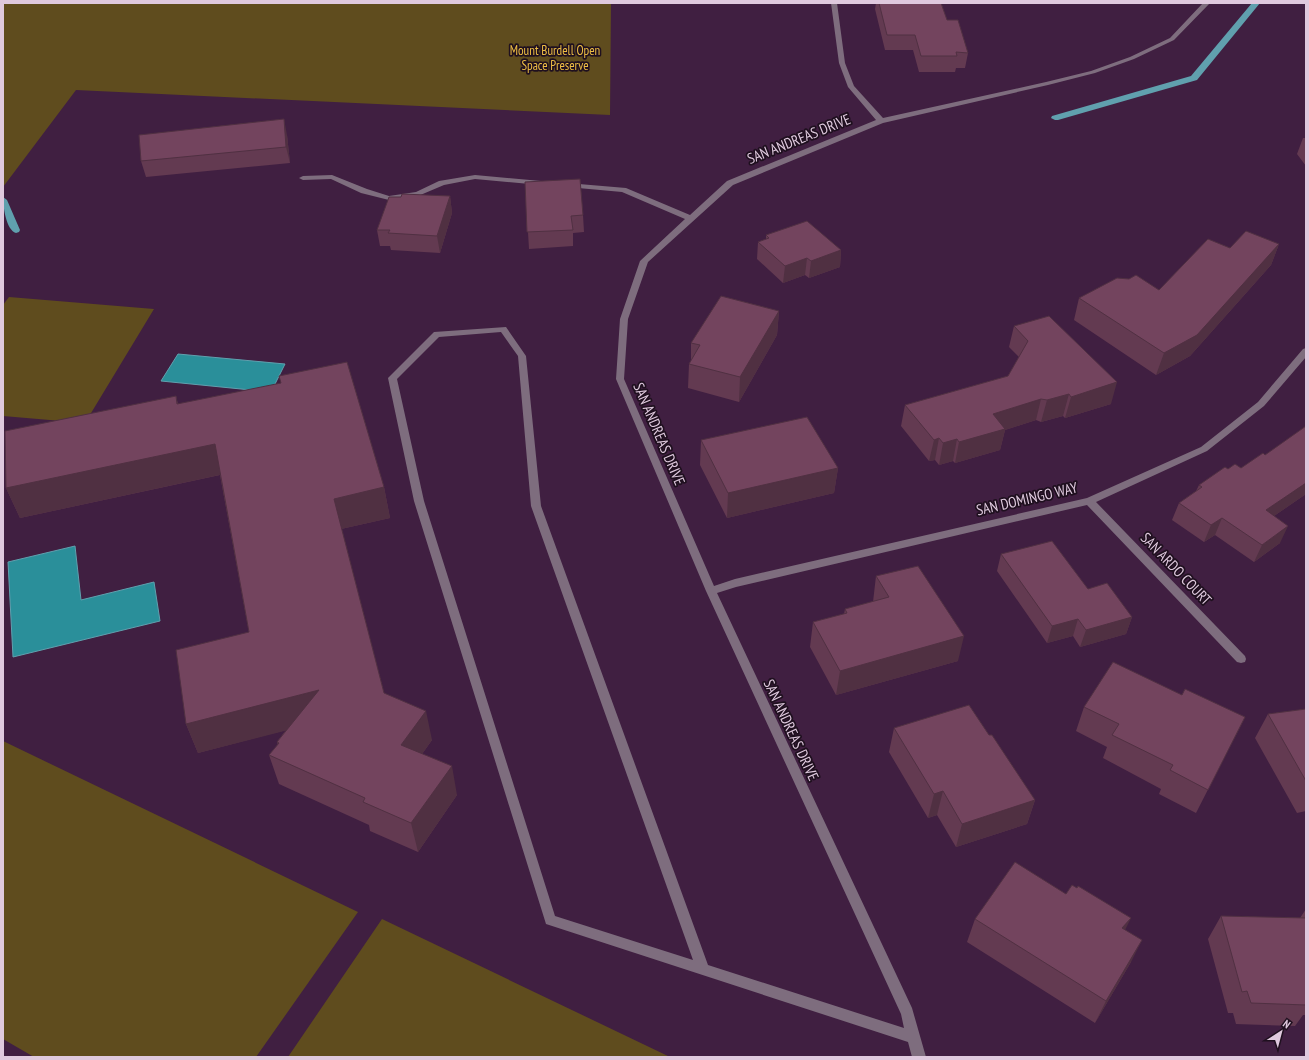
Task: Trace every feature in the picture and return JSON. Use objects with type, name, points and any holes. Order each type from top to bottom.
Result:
[{"type":"street","points":[[834,3],[842,63],[851,87],[881,121]]},
{"type":"street","name":"SAN ANDREAS DRIVE","points":[[919,1057],[907,1013],[711,591],[620,379],[624,319],[644,261],[689,218],[730,183],[881,121],[1093,72],[1126,60],[1172,39],[1207,3]]},
{"type":"street","points":[[303,178],[332,177],[364,191],[389,198],[418,194],[442,183],[475,177],[623,190],[689,218]]},
{"type":"street","points":[[703,968],[536,506],[522,356],[503,329],[437,334],[392,378],[419,501],[550,920],[913,1036]]},
{"type":"street","name":"SAN DOMINGO WAY","points":[[711,591],[734,583],[1090,501],[1204,449],[1261,404],[1306,351]]},
{"type":"street","name":"SAN ARDO COURT","points":[[1090,501],[1241,659]]},
{"type":"green space","name":"Mount Burdell Open Space Preserve","points":[[3,3],[611,3],[610,115],[76,90],[3,187]]},
{"type":"green space","points":[[9,297],[154,309],[85,423],[3,416],[3,305]]},
{"type":"green space","points":[[3,741],[358,912],[256,1057],[34,1057],[3,1039]]},
{"type":"green space","points":[[382,919],[670,1057],[288,1057]]},
{"type":"shaded area","points":[[178,354],[285,364],[271,392],[161,381]]},
{"type":"shaded area","points":[[75,546],[81,600],[154,582],[160,621],[13,657],[8,562]]},
{"type":"building","points":[[879,3],[941,3],[947,20],[958,20],[968,53],[956,52],[957,56],[921,56],[915,35],[887,35]]},
{"type":"building","points":[[284,119],[286,147],[141,161],[139,135]]},
{"type":"building","points":[[580,179],[583,215],[571,216],[573,230],[527,232],[525,182]]},
{"type":"building","points":[[402,194],[450,196],[437,236],[388,233],[390,230],[377,230],[389,197],[401,197]]},
{"type":"building","points":[[807,221],[841,250],[811,261],[807,258],[785,266],[758,242],[769,238],[766,235]]},
{"type":"building","points":[[1246,231],[1279,244],[1197,335],[1164,353],[1079,298],[1117,278],[1129,279],[1136,275],[1159,290],[1208,239],[1230,248]]},
{"type":"building","points":[[721,296],[779,311],[740,377],[689,364],[700,345],[691,343]]},
{"type":"building","points":[[1049,316],[1117,382],[1071,397],[1069,394],[1047,400],[1041,399],[993,414],[1005,429],[959,442],[957,439],[943,443],[939,438],[934,440],[905,405],[1008,376],[1028,341],[1014,326]]},
{"type":"building","points":[[347,362],[384,487],[334,499],[384,693],[426,711],[401,745],[452,766],[411,823],[363,802],[365,798],[269,755],[279,743],[277,742],[319,690],[186,724],[176,650],[249,632],[215,444],[6,488],[5,431],[176,396],[177,404],[281,383],[279,376]]},
{"type":"building","points":[[807,417],[838,468],[728,493],[701,440]]},
{"type":"building","points":[[1306,426],[1306,483],[1266,510],[1288,526],[1262,545],[1222,518],[1211,525],[1179,503],[1202,487],[1199,485],[1225,467],[1228,469],[1235,464],[1241,468],[1263,453],[1265,455]]},
{"type":"building","points":[[1052,541],[1088,589],[1107,583],[1132,617],[1086,630],[1078,619],[1052,626],[1001,554]]},
{"type":"building","points":[[918,566],[964,636],[840,671],[813,622],[847,613],[845,609],[889,597],[876,576]]},
{"type":"building","points":[[1113,662],[1182,695],[1185,689],[1245,717],[1208,790],[1170,770],[1173,765],[1112,735],[1119,724],[1084,707]]},
{"type":"building","points":[[969,705],[989,735],[992,735],[1035,800],[962,824],[943,791],[934,794],[894,728]]},
{"type":"building","points":[[1306,709],[1306,781],[1268,714]]},
{"type":"building","points":[[1015,862],[1066,894],[1072,885],[1077,888],[1078,886],[1131,918],[1122,928],[1142,940],[1106,1001],[975,919]]},
{"type":"building","points":[[1221,916],[1306,918],[1306,1005],[1251,1003],[1247,991],[1242,992]]},
{"type":"waterway","points":[[1055,118],[1194,78],[1256,3]]},
{"type":"waterway","points":[[3,200],[16,230]]}]
